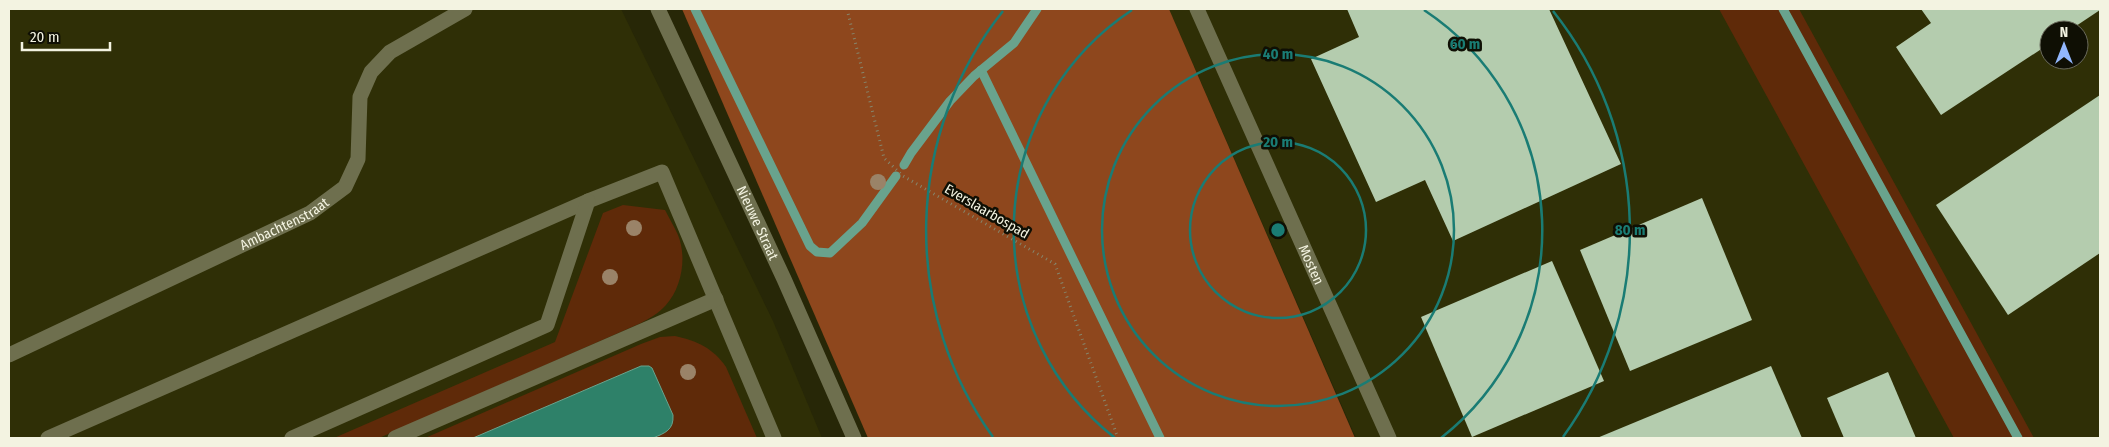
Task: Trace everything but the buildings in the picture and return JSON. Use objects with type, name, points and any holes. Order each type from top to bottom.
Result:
[{"type":"street","name":"Ambachtenstraat","points":[[9,356],[310,213],[345,187],[358,159],[360,97],[371,72],[390,52],[465,9]]},
{"type":"street","name":"Nieuwe Straat","points":[[658,9],[784,279],[854,438]]},
{"type":"street","name":"Mosten","points":[[1197,9],[1389,438]]},
{"type":"street","points":[[48,438],[588,201],[662,172],[774,438]]},
{"type":"street","points":[[292,438],[547,325],[588,201]]},
{"type":"street","points":[[395,438],[716,299]]},
{"type":"path","name":"Everslaarbospad","points":[[847,9],[884,158],[903,176],[1055,264],[1118,438]]},
{"type":"shaded area","points":[[9,9],[621,9],[773,321],[822,438],[9,438]]},
{"type":"shaded area","points":[[682,9],[1169,9],[1355,438],[868,438]]},
{"type":"shaded area","points":[[1169,9],[2100,9],[2100,438],[1356,438]]},
{"type":"shaded area","points":[[1719,9],[1799,9],[2034,438],[1954,438]]},
{"type":"shaded area","points":[[623,205],[665,210],[678,235],[682,253],[679,281],[671,298],[660,310],[641,323],[379,438],[334,438],[555,342],[603,213]]},
{"type":"shaded area","points":[[675,336],[704,346],[721,360],[726,367],[757,438],[425,438],[641,344],[660,337]]},
{"type":"shaded area","points":[[641,366],[652,368],[673,415],[670,428],[653,438],[473,438]]},
{"type":"waterway","points":[[695,9],[810,246],[817,252],[830,253],[862,223],[896,176]]},
{"type":"waterway","points":[[904,165],[950,101],[974,76],[1014,43],[1037,9]]},
{"type":"waterway","points":[[1783,9],[2018,438]]},
{"type":"waterway","points":[[981,70],[1160,438]]}]
